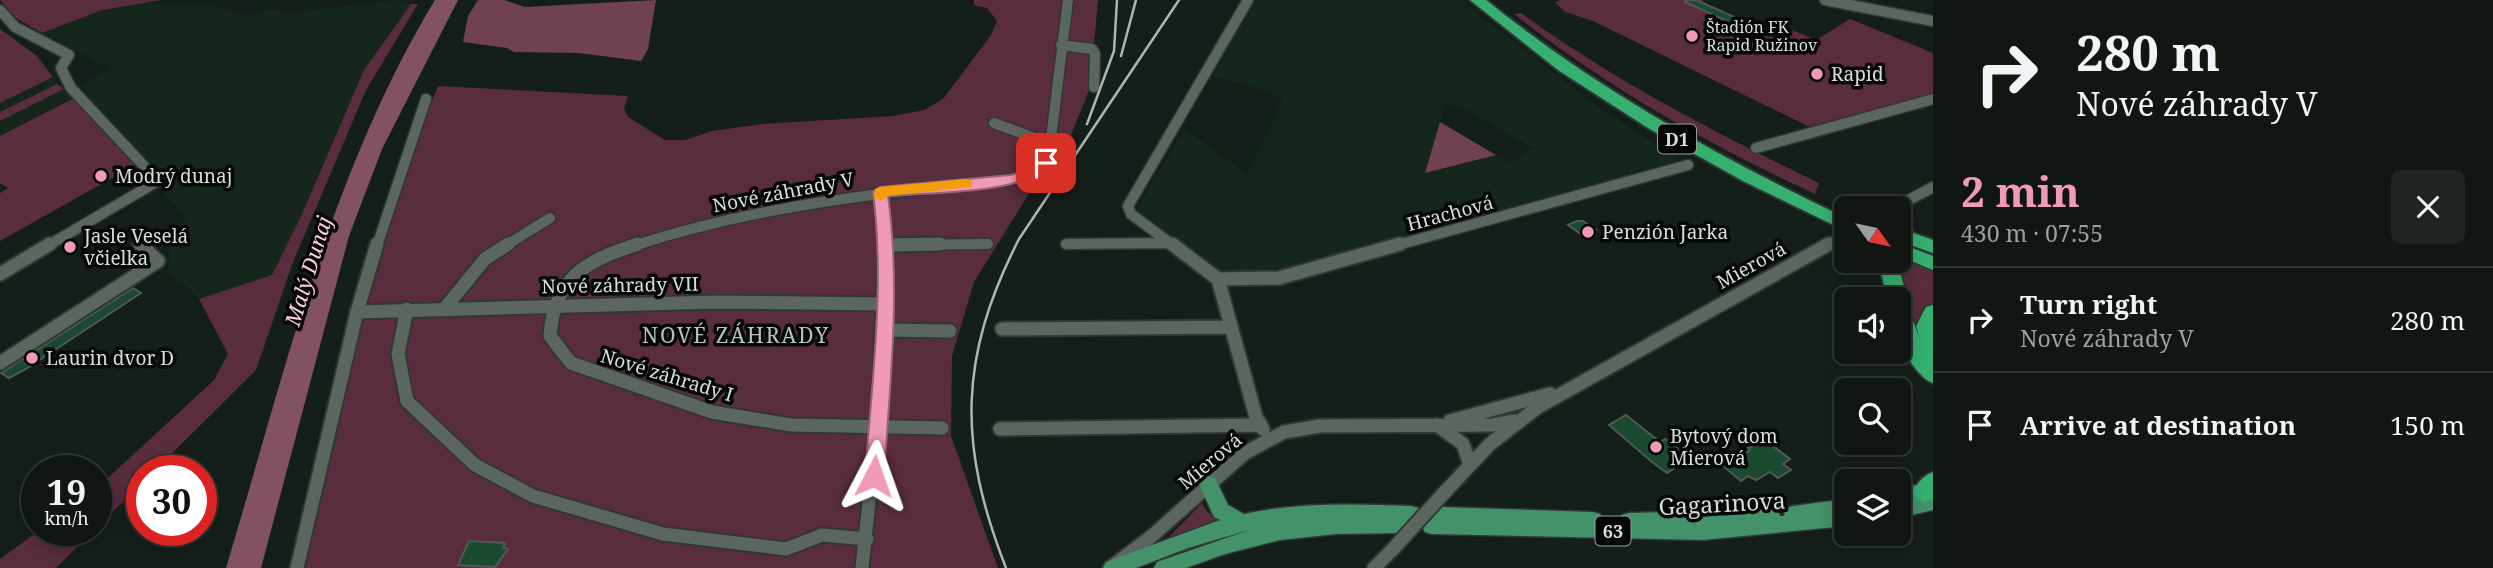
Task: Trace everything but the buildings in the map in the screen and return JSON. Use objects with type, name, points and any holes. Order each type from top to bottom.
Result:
[{"type":"highway","name":"D1","points":[[1477,0],[1531,44],[1601,93],[1680,141],[1795,196],[1834,211]]},
{"type":"highway","name":"D1","points":[[1489,0],[1539,41],[1610,89],[1834,218]]},
{"type":"highway","points":[[1911,241],[1933,247]]},
{"type":"highway","points":[[1911,243],[1933,253]]},
{"type":"highway","points":[[1911,254],[1933,263]]},
{"type":"highway","points":[[1931,314],[1926,326],[1933,349]]},
{"type":"highway","points":[[1911,342],[1933,376]]},
{"type":"main road","points":[[1208,484],[1221,511],[1242,523]]},
{"type":"main road","points":[[1911,495],[1931,491]]},
{"type":"main road","points":[[1911,503],[1931,491]]},
{"type":"main road","name":"Gagarinova","points":[[1834,509],[1782,516],[1709,520],[1437,521],[1702,532],[1834,519]]},
{"type":"main road","points":[[1112,568],[1196,535],[1242,523],[1314,512],[1406,519],[1270,531],[1225,543],[1164,568]]},
{"type":"street","points":[[993,123],[1048,143],[1068,0]]},
{"type":"street","points":[[1248,0],[1128,203],[1131,214],[1218,279],[1259,425],[1271,437]]},
{"type":"street","points":[[1825,0],[1933,21]]},
{"type":"street","points":[[1894,0],[1898,14]]},
{"type":"street","points":[[0,10],[15,27],[69,55],[61,68],[71,88],[158,181],[0,274]]},
{"type":"street","points":[[1060,45],[1092,49],[1095,54],[1094,87]]},
{"type":"street","points":[[296,568],[357,312],[398,172],[426,99]]},
{"type":"street","points":[[1756,148],[1933,99]]},
{"type":"street","name":"Nové záhrady V","points":[[553,306],[557,294],[575,275],[622,250],[780,208],[880,192],[1024,176],[1046,163],[1048,143]]},
{"type":"street","name":"Hrachová","points":[[1218,279],[1279,278],[1688,165]]},
{"type":"street","points":[[1911,199],[1933,187]]},
{"type":"street","points":[[862,568],[878,428],[885,330],[887,245],[880,192]]},
{"type":"street","points":[[445,308],[485,259],[550,218]]},
{"type":"street","name":"Mierová","points":[[1374,568],[1469,462],[1517,420],[1564,390],[1834,242]]},
{"type":"street","points":[[1066,244],[1170,243]]},
{"type":"street","points":[[0,363],[158,261],[139,244]]},
{"type":"street","points":[[887,245],[988,244]]},
{"type":"street","name":"Nové záhrady VII","points":[[357,312],[717,302],[884,304]]},
{"type":"street","name":"Nové záhrady I","points":[[553,306],[550,336],[571,363],[617,382],[712,412],[791,425],[942,428]]},
{"type":"street","points":[[407,309],[398,354],[407,401],[475,465],[533,496],[663,534],[786,549],[822,534],[867,539]]},
{"type":"street","points":[[1002,329],[1230,327]]},
{"type":"street","points":[[885,330],[950,331]]},
{"type":"street","name":"Mierová","points":[[1437,425],[1564,390]]},
{"type":"street","name":"Mierová","points":[[1112,568],[1245,453],[1271,437],[1320,426],[1493,425],[1517,420]]},
{"type":"street","points":[[1000,429],[1259,425]]},
{"type":"street","points":[[1437,425],[1463,444],[1469,462]]},
{"type":"shaded area","points":[[0,0],[161,0],[102,10],[42,33],[16,18]]},
{"type":"shaded area","points":[[395,0],[411,4],[385,39],[339,127],[302,214],[272,275],[199,299],[183,283],[178,285],[168,273],[171,230],[188,221],[157,184],[160,175],[81,90],[82,84],[110,69],[42,33],[102,10],[137,3],[207,3],[249,16],[263,9],[295,12]]},
{"type":"shaded area","points":[[435,0],[458,0],[382,149],[349,236],[261,568],[226,568],[290,350],[338,205],[398,66]]},
{"type":"shaded area","points":[[478,0],[504,0],[525,7],[656,0],[648,49],[641,61],[579,53],[514,52],[507,48],[463,42],[468,16]]},
{"type":"shaded area","points":[[974,0],[1098,0],[1090,88],[1069,140],[1038,179],[974,282],[952,356],[951,436],[998,568],[302,568],[368,293],[398,182],[438,86],[628,96],[624,108],[628,117],[665,140],[685,140],[712,131],[762,124],[893,116],[924,110],[943,99],[991,35],[997,21],[987,8],[974,5]]},
{"type":"shaded area","points":[[1255,0],[1460,0],[1591,102],[1684,163],[1662,169],[1644,169],[1627,175],[1625,180],[1286,271],[1254,274],[1218,270],[1135,212],[1185,129],[1247,174],[1283,99],[1255,87],[1212,76]],"holes":[[[1445,104],[1462,108],[1533,148],[1512,163],[1496,155],[1425,173]]]},
{"type":"shaded area","name":"Rapid","points":[[1703,0],[1702,3],[1775,35],[1788,28],[1816,40],[1850,19],[1933,53],[1933,96],[1814,129],[1593,21],[1565,12],[1555,2]]},
{"type":"shaded area","points":[[411,4],[418,4],[366,90],[293,262],[256,370],[170,455],[133,455],[214,380],[228,354],[199,299],[272,275],[302,214],[364,70]]},
{"type":"shaded area","points":[[1521,13],[1629,83],[1742,145],[1819,183],[1815,194],[1659,113],[1585,66],[1514,14]]},
{"type":"shaded area","points":[[0,29],[37,56],[53,77],[0,103]]},
{"type":"shaded area","points":[[53,77],[57,84],[0,112],[0,103]]},
{"type":"shaded area","points":[[57,84],[64,89],[0,121],[0,112]]},
{"type":"shaded area","points":[[64,89],[74,98],[0,136],[0,121]]},
{"type":"shaded area","points":[[74,98],[135,165],[0,241],[0,193],[8,188],[0,183],[0,136]]},
{"type":"shaded area","points":[[1440,122],[1496,155],[1425,173]]},
{"type":"shaded area","points":[[1911,254],[1933,260],[1933,366],[1911,327],[1911,287],[1903,287],[1898,273],[1911,273]]},
{"type":"shaded area","points":[[126,461],[126,499],[112,512],[112,474]]},
{"type":"shaded area","points":[[1202,503],[1207,512],[1221,519],[1168,538]]},
{"type":"shaded area","points":[[21,544],[21,546],[78,546],[56,568],[0,568],[0,559]]},
{"type":"railway","points":[[1087,124],[1114,51],[1117,0]]},
{"type":"railway","points":[[1121,56],[1136,0]]},
{"type":"railway","points":[[1006,568],[979,481],[973,441],[975,363],[984,323],[1019,239],[1179,0]]},
{"type":"slow traffic","points":[[881,197],[880,192],[966,184]]},
{"type":"place","name":"Štadión FK Rapid Ružinov","points":[[1692,36]]},
{"type":"place","name":"Rapid","points":[[1817,74]]},
{"type":"place","name":"Modrý dunaj","points":[[101,176]]},
{"type":"place","name":"Penzión Jarka","points":[[1588,232]]},
{"type":"place","name":"Jasle Veselá včielka","points":[[70,247]]},
{"type":"place","name":"Laurin dvor D","points":[[32,358]]},
{"type":"place","name":"Bytový dom Mierová","points":[[1656,447]]},
{"type":"district","name":"NOVÉ ZÁHRADY","points":[[736,335]]},
{"type":"route","points":[[874,476],[885,330],[887,245],[880,192],[1010,180],[1030,174],[1046,163]]},
{"type":"water label","name":"Malý Dunaj","points":[[308,271]]}]
